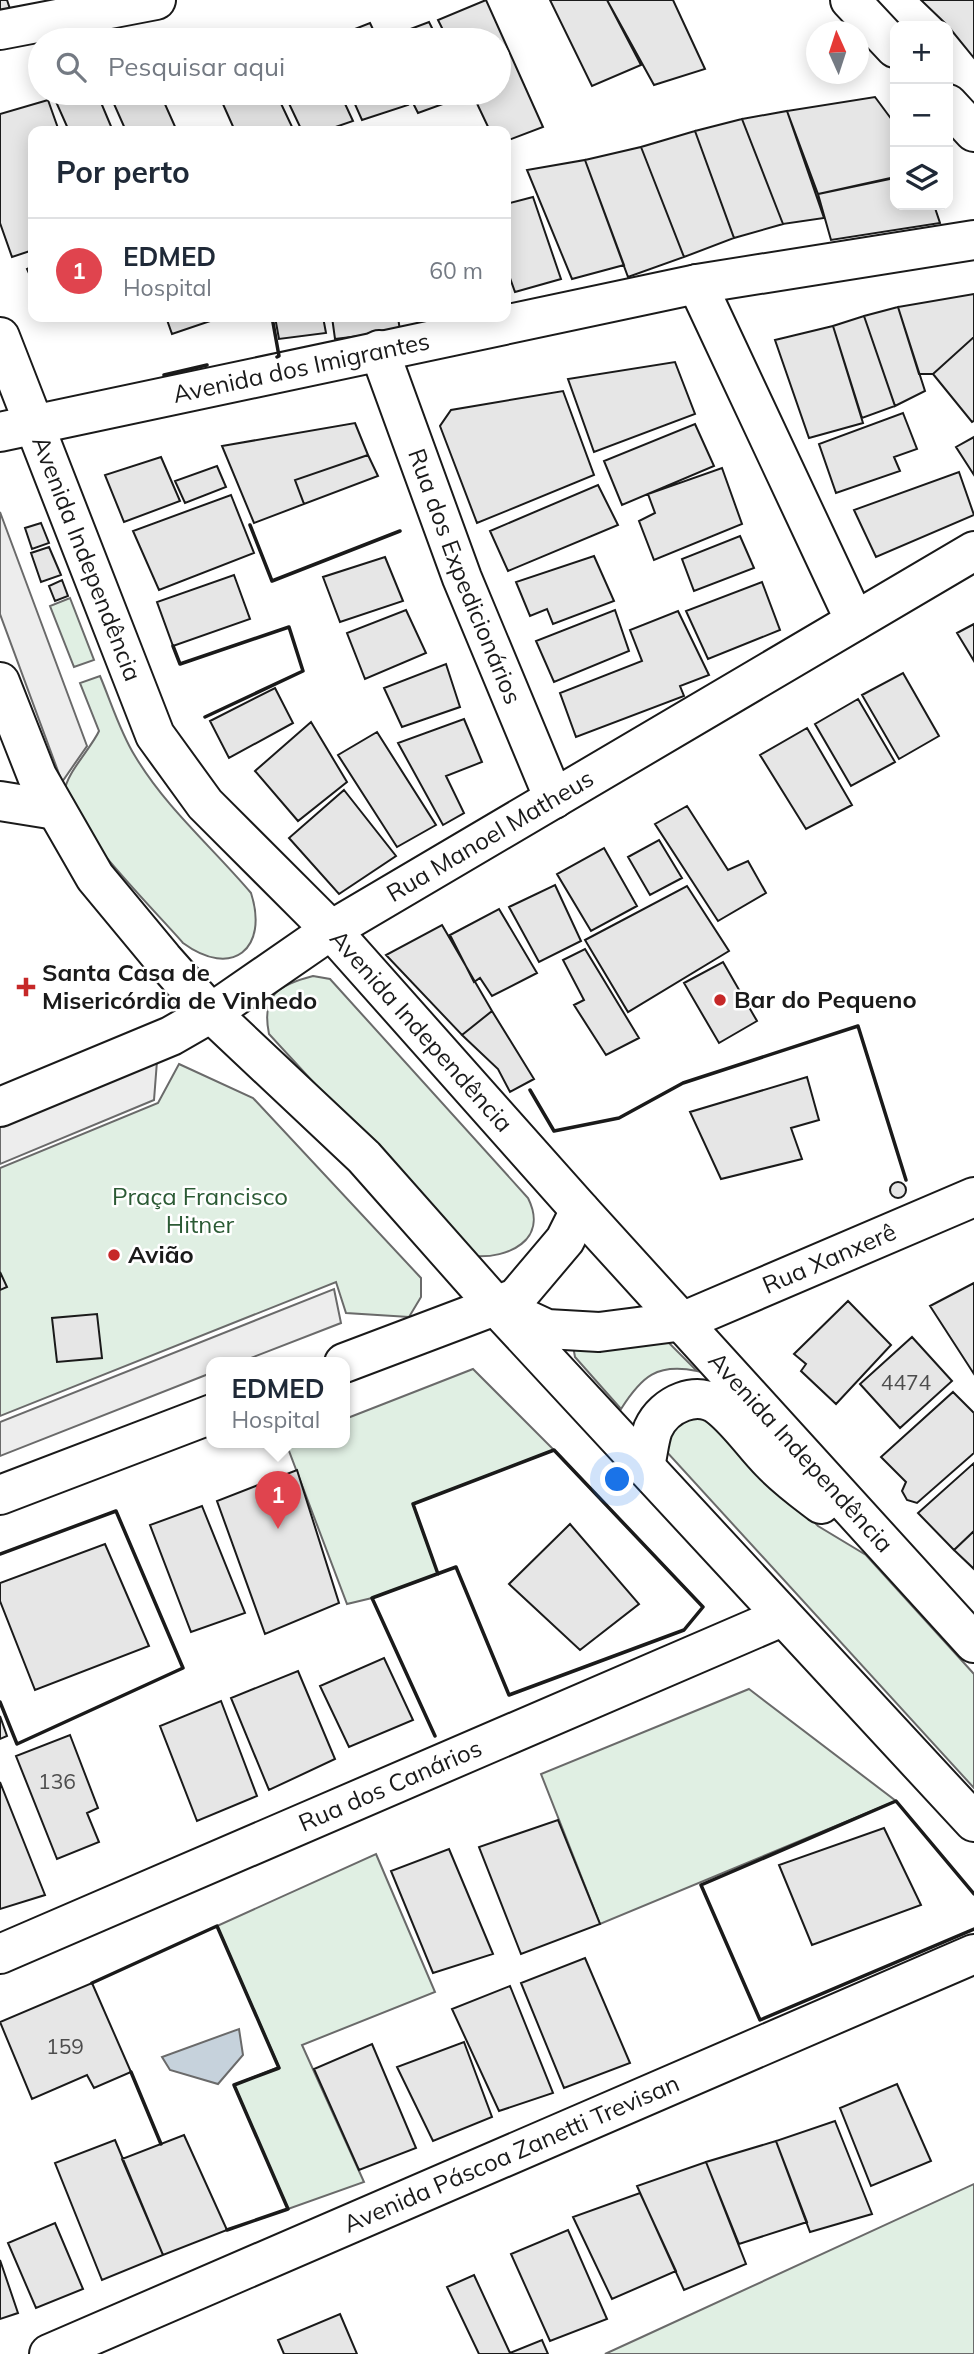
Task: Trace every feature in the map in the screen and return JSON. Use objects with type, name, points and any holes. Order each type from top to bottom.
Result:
[{"type":"main road","points":[[0,30],[156,0]]},
{"type":"main road","points":[[850,0],[890,43]]},
{"type":"main road","points":[[953,109],[974,132]]},
{"type":"main road","name":"Avenida dos Imigrantes","points":[[17,428],[697,284],[974,240]]},
{"type":"main road","points":[[697,284],[855,621]]},
{"type":"main road","name":"Avenida Independência","points":[[0,337],[17,428],[155,735],[205,804],[331,930],[580,1210],[684,1321],[876,1538],[974,1643]]},
{"type":"main road","name":"Rua dos Expedicionários","points":[[379,350],[462,578],[554,799]]},
{"type":"main road","name":"Rua Manoel Matheus","points":[[0,1107],[171,1036],[211,1013],[331,930],[974,551]]},
{"type":"main road","points":[[0,682],[37,776],[95,877],[211,1013],[364,1157],[496,1306],[974,1822]]},
{"type":"main road","points":[[0,801],[57,810]]},
{"type":"main road","name":"Rua Xanxerê","points":[[496,1306],[547,1329],[599,1332],[684,1321],[974,1197]]},
{"type":"main road","points":[[350,1361],[516,1298],[565,1240],[580,1210]]},
{"type":"main road","points":[[645,1466],[653,1429],[661,1418],[677,1404],[694,1398],[709,1400],[721,1407],[772,1464],[840,1520],[876,1538]]},
{"type":"main road","points":[[0,1494],[206,1416]]},
{"type":"main road","name":"Rua dos Canários","points":[[0,1954],[782,1617]]},
{"type":"main road","name":"Avenida Páscoa Zanetti Trevisan","points":[[49,2354],[974,1954]]},
{"type":"green space","points":[[70,598],[94,660],[74,667],[50,606]]},
{"type":"green space","points":[[100,676],[125,737],[147,775],[175,810],[251,893],[255,930],[242,953],[231,958],[217,958],[183,943],[96,845],[69,805],[66,784],[99,731],[80,683]]},
{"type":"green space","points":[[313,976],[330,979],[528,1198],[533,1213],[533,1225],[522,1244],[499,1254],[473,1256],[269,1034],[268,1010],[275,994],[290,983]]},
{"type":"green space","name":"Praça Francisco Hitner","points":[[179,1064],[253,1098],[421,1278],[421,1297],[409,1317],[346,1313],[336,1282],[0,1416],[0,1168],[158,1103]]},
{"type":"green space","points":[[662,1336],[697,1371],[671,1369],[652,1375],[636,1388],[621,1409],[575,1357],[573,1346]]},
{"type":"green space","points":[[473,1369],[554,1450],[413,1504],[438,1574],[372,1598],[347,1604],[288,1448],[350,1448],[350,1417]]},
{"type":"green space","points":[[672,1416],[718,1419],[818,1526],[866,1555],[974,1674],[974,1788],[665,1450]]},
{"type":"green space","points":[[749,1689],[896,1801],[600,1924],[541,1774]]},
{"type":"green space","points":[[376,1854],[435,1992],[302,2045],[364,2182],[288,2209],[234,2085],[279,2067],[217,1926]]},
{"type":"green space","points":[[974,2184],[974,2354],[605,2354],[642,2337]]},
{"type":"shaded area","points":[[0,512],[87,746],[62,782],[0,614]]},
{"type":"shaded area","points":[[158,1048],[154,1100],[0,1164],[0,1115]]},
{"type":"shaded area","points":[[334,1289],[341,1323],[253,1357],[206,1357],[206,1375],[0,1456],[0,1422]]},
{"type":"shaded area","points":[[239,2029],[243,2055],[218,2084],[170,2070],[162,2057]]},
{"type":"building","points":[[0,0],[7,0],[10,9],[0,11]]},
{"type":"building","points":[[486,0],[499,28],[442,28],[438,20]]},
{"type":"building","points":[[550,0],[607,0],[641,65],[592,86]]},
{"type":"building","points":[[607,0],[673,0],[705,69],[654,85]]},
{"type":"building","points":[[921,0],[974,0],[974,58],[953,32],[953,21],[943,21]]},
{"type":"building","points":[[429,22],[432,28],[413,28]]},
{"type":"building","points":[[370,23],[372,28],[357,28]]},
{"type":"building","points":[[511,56],[543,127],[511,139],[511,126],[488,126],[478,105],[511,105]]},
{"type":"building","points":[[875,97],[890,117],[890,179],[818,194],[787,111]]},
{"type":"building","points":[[31,105],[50,105],[57,126],[28,126],[28,252],[12,257],[0,223],[0,114]]},
{"type":"building","points":[[57,105],[102,105],[111,126],[67,126]]},
{"type":"building","points":[[114,105],[165,105],[175,126],[124,126]]},
{"type":"building","points":[[223,105],[282,105],[292,126],[233,126]]},
{"type":"building","points":[[290,105],[346,105],[353,121],[338,126],[300,126]]},
{"type":"building","points":[[355,105],[408,105],[362,120]]},
{"type":"building","points":[[414,105],[440,105],[418,113]]},
{"type":"building","points":[[787,111],[824,218],[783,224],[742,119]]},
{"type":"building","points":[[742,119],[783,224],[734,238],[695,131]]},
{"type":"building","points":[[695,131],[734,238],[684,257],[641,147]]},
{"type":"building","points":[[641,147],[684,257],[628,277],[585,160]]},
{"type":"building","points":[[585,160],[624,265],[572,279],[527,170]]},
{"type":"building","points":[[890,178],[890,210],[936,210],[940,223],[831,240],[818,194]]},
{"type":"building","points":[[533,197],[561,279],[515,292],[511,281],[511,203]]},
{"type":"building","points":[[974,294],[974,337],[933,374],[919,374],[898,307]]},
{"type":"building","points":[[898,307],[925,391],[895,406],[864,316]]},
{"type":"building","points":[[864,316],[895,406],[862,418],[833,326]]},
{"type":"building","points":[[168,322],[207,322],[172,334]]},
{"type":"building","points":[[276,322],[324,322],[326,333],[279,339]]},
{"type":"building","points":[[333,322],[399,322],[400,331],[335,339]]},
{"type":"building","points":[[833,326],[863,423],[809,438],[775,340]]},
{"type":"building","points":[[974,337],[974,421],[972,422],[933,374]]},
{"type":"building","points":[[675,362],[695,414],[594,452],[568,379]]},
{"type":"building","points":[[563,391],[594,475],[477,523],[440,426],[451,410]]},
{"type":"building","points":[[903,413],[917,449],[894,457],[900,471],[836,493],[819,444]]},
{"type":"building","points":[[355,423],[368,455],[295,480],[304,504],[254,523],[222,446]]},
{"type":"building","points":[[695,424],[714,466],[622,505],[604,461]]},
{"type":"building","points":[[974,437],[974,475],[956,447]]},
{"type":"building","points":[[368,455],[378,476],[304,504],[295,480]]},
{"type":"building","points":[[161,457],[180,501],[124,522],[105,475]]},
{"type":"building","points":[[217,466],[226,487],[185,503],[175,481]]},
{"type":"building","points":[[722,468],[742,524],[654,560],[639,521],[655,513],[648,494]]},
{"type":"building","points":[[959,472],[974,515],[876,557],[854,510]]},
{"type":"building","points":[[598,485],[618,525],[508,571],[490,531]]},
{"type":"building","points":[[231,495],[254,553],[159,590],[133,531]]},
{"type":"building","points":[[41,523],[49,543],[32,549],[25,528]]},
{"type":"building","points":[[740,536],[754,568],[694,591],[682,559]]},
{"type":"building","points":[[49,547],[61,575],[41,582],[31,553]]},
{"type":"building","points":[[594,556],[614,601],[553,624],[547,609],[530,616],[516,582]]},
{"type":"building","points":[[385,557],[403,601],[340,622],[323,577]]},
{"type":"building","points":[[234,575],[250,619],[173,646],[157,602]]},
{"type":"building","points":[[62,580],[68,596],[55,601],[49,586]]},
{"type":"building","points":[[762,582],[780,630],[708,659],[686,611]]},
{"type":"building","points":[[406,610],[426,653],[365,679],[347,633]]},
{"type":"building","points":[[615,610],[629,651],[554,682],[536,641]]},
{"type":"building","points":[[678,611],[709,675],[680,686],[684,696],[576,737],[560,693],[642,661],[630,630]]},
{"type":"building","points":[[974,624],[974,661],[957,633]]},
{"type":"building","points":[[446,664],[460,707],[402,727],[384,688]]},
{"type":"building","points":[[903,673],[939,736],[899,759],[862,695]]},
{"type":"building","points":[[275,688],[293,723],[229,758],[210,721]]},
{"type":"building","points":[[858,699],[895,762],[851,786],[815,724]]},
{"type":"building","points":[[464,719],[482,762],[446,776],[464,813],[443,825],[398,743]]},
{"type":"building","points":[[311,722],[347,782],[298,821],[255,771]]},
{"type":"building","points":[[807,728],[852,805],[806,829],[760,755]]},
{"type":"building","points":[[377,732],[436,825],[397,847],[338,755]]},
{"type":"building","points":[[344,790],[396,856],[339,894],[289,838]]},
{"type":"building","points":[[687,806],[728,870],[748,861],[766,893],[718,921],[655,824]]},
{"type":"building","points":[[659,840],[682,878],[650,895],[628,857]]},
{"type":"building","points":[[604,848],[637,906],[591,931],[557,874]]},
{"type":"building","points":[[555,885],[581,941],[539,962],[509,907]]},
{"type":"building","points":[[687,886],[729,951],[628,1012],[585,940]]},
{"type":"building","points":[[499,909],[537,973],[492,996],[480,978],[474,982],[450,935]]},
{"type":"building","points":[[442,925],[492,1011],[462,1035],[386,955]]},
{"type":"building","points":[[585,949],[639,1038],[606,1055],[574,1005],[584,1000],[563,960]]},
{"type":"building","points":[[723,962],[757,1021],[719,1043],[684,983]]},
{"type":"building","points":[[492,1011],[534,1079],[510,1092],[498,1069],[462,1035]]},
{"type":"building","points":[[807,1077],[819,1120],[791,1128],[802,1159],[721,1179],[690,1112]]},
{"type":"building","points":[[898,1182],[904,1184],[904,1196],[898,1198],[892,1196],[890,1190],[892,1184]]},
{"type":"building","points":[[0,1272],[7,1287],[0,1290]]},
{"type":"building","points":[[974,1283],[974,1374],[930,1306]]},
{"type":"building","points":[[848,1301],[891,1345],[836,1404],[801,1371],[806,1364],[794,1354]]},
{"type":"building","points":[[97,1314],[102,1358],[57,1362],[52,1318]]},
{"type":"building","points":[[912,1337],[952,1381],[900,1428],[860,1384]]},
{"type":"building","points":[[953,1392],[974,1413],[974,1453],[917,1503],[907,1500],[902,1491],[906,1482],[881,1457]]},
{"type":"building","points":[[974,1463],[974,1531],[954,1550],[918,1513]]},
{"type":"building","points":[[297,1470],[339,1603],[265,1634],[217,1501]]},
{"type":"building","points":[[202,1506],[245,1613],[191,1632],[150,1525]]},
{"type":"building","points":[[570,1524],[639,1604],[580,1650],[509,1584]]},
{"type":"building","points":[[974,1531],[974,1569],[954,1550]]},
{"type":"building","points":[[105,1544],[149,1646],[35,1690],[0,1601],[0,1583]]},
{"type":"building","points":[[384,1658],[413,1720],[349,1747],[320,1686]]},
{"type":"building","points":[[298,1671],[335,1759],[269,1790],[231,1698]]},
{"type":"building","points":[[221,1701],[257,1796],[197,1821],[160,1726]]},
{"type":"building","points":[[0,1716],[7,1736],[0,1739]]},
{"type":"building","points":[[70,1735],[98,1808],[87,1813],[99,1842],[57,1859],[16,1756]]},
{"type":"building","points":[[0,1782],[45,1895],[0,1909]]},
{"type":"building","points":[[558,1820],[600,1924],[521,1954],[479,1847]]},
{"type":"building","points":[[884,1828],[921,1905],[812,1945],[779,1865]]},
{"type":"building","points":[[449,1849],[493,1954],[433,1973],[391,1871]]},
{"type":"building","points":[[585,1958],[630,2063],[564,2088],[521,1983]]},
{"type":"building","points":[[92,1983],[131,2072],[94,2088],[87,2075],[32,2099],[0,2022]]},
{"type":"building","points":[[510,1986],[553,2093],[499,2111],[452,2009]]},
{"type":"building","points":[[464,2042],[492,2117],[433,2141],[397,2067]]},
{"type":"building","points":[[372,2044],[416,2148],[359,2170],[314,2069]]},
{"type":"building","points":[[897,2084],[931,2161],[871,2186],[840,2108]]},
{"type":"building","points":[[835,2121],[872,2214],[810,2232],[776,2141]]},
{"type":"building","points":[[184,2135],[227,2230],[163,2255],[122,2159]]},
{"type":"building","points":[[115,2140],[163,2255],[102,2280],[55,2163]]},
{"type":"building","points":[[776,2141],[807,2222],[739,2244],[706,2162]]},
{"type":"building","points":[[706,2162],[746,2264],[684,2290],[637,2186]]},
{"type":"building","points":[[640,2193],[676,2271],[612,2299],[573,2217]]},
{"type":"building","points":[[55,2223],[83,2289],[36,2308],[8,2243]]},
{"type":"building","points":[[568,2230],[607,2319],[550,2341],[511,2254]]},
{"type":"building","points":[[0,2260],[18,2313],[0,2319]]},
{"type":"building","points":[[474,2275],[510,2353],[542,2340],[548,2354],[479,2354],[447,2287]]},
{"type":"building","points":[[340,2314],[357,2354],[284,2354],[278,2340]]},
{"type":"wall","points":[[273,322],[279,356],[277,357]]},
{"type":"wall","points":[[164,375],[207,365]]},
{"type":"wall","points":[[250,525],[272,581],[400,531]]},
{"type":"wall","points":[[173,646],[180,664],[289,627],[303,671],[205,717]]},
{"type":"wall","points":[[530,1090],[554,1131],[619,1118],[683,1083],[858,1026],[906,1180]]},
{"type":"wall","points":[[435,1736],[372,1598],[456,1567],[509,1695],[684,1630],[703,1607],[554,1450],[413,1504],[438,1574]]},
{"type":"wall","points":[[0,1554],[116,1511],[183,1668],[17,1744],[0,1702]]},
{"type":"wall","points":[[974,1894],[896,1801],[701,1885],[760,2020],[974,1929]]},
{"type":"wall","points":[[92,1983],[217,1926],[279,2068],[234,2085],[288,2209],[227,2230]]},
{"type":"wall","points":[[131,2072],[161,2144]]},
{"type":"place","name":"Santa Casa de Misericórdia de Vinhedo","points":[[26,987]]},
{"type":"place","name":"Bar do Pequeno","points":[[720,1000]]},
{"type":"place","name":"Avião","points":[[114,1255]]},
{"type":"place","name":"EDMED","points":[[278,1529]]}]
